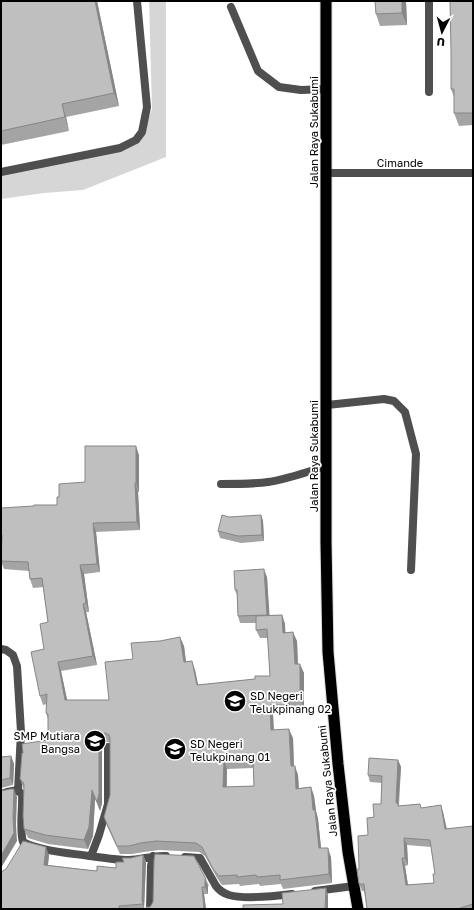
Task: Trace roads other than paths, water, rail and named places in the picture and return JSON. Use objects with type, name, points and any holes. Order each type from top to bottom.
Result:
[{"type":"highway","name":"Jalan Raya Sukabumi","points":[[326,1],[326,466],[328,652],[348,852],[358,909]]},
{"type":"street","points":[[1,172],[120,148],[136,140],[142,132],[147,107],[137,1]]},
{"type":"street","points":[[429,1],[429,92]]},
{"type":"street","points":[[231,7],[258,71],[279,87],[301,90],[326,89]]},
{"type":"street","name":"Cimande","points":[[327,172],[473,173]]},
{"type":"street","points":[[327,405],[384,400],[394,401],[405,412],[416,454],[411,570]]},
{"type":"street","points":[[221,484],[269,482],[326,466]]},
{"type":"street","points":[[1,649],[6,650],[13,655],[17,666],[21,732],[18,791]]},
{"type":"street","points":[[91,856],[108,804],[108,747]]},
{"type":"street","points":[[1,794],[13,790],[22,794],[23,806],[21,845],[32,845],[46,849],[126,860],[154,856],[200,858],[216,886],[227,894],[237,896],[279,895],[354,886]]},
{"type":"street","points":[[150,909],[151,866],[154,856]]},
{"type":"place","name":"SD Negeri Telukpinang 02","points":[[235,701]]},
{"type":"place","name":"SMP Mutiara Bangsa","points":[[95,741]]},
{"type":"place","name":"SD Negeri Telukpinang 01","points":[[175,749]]}]
